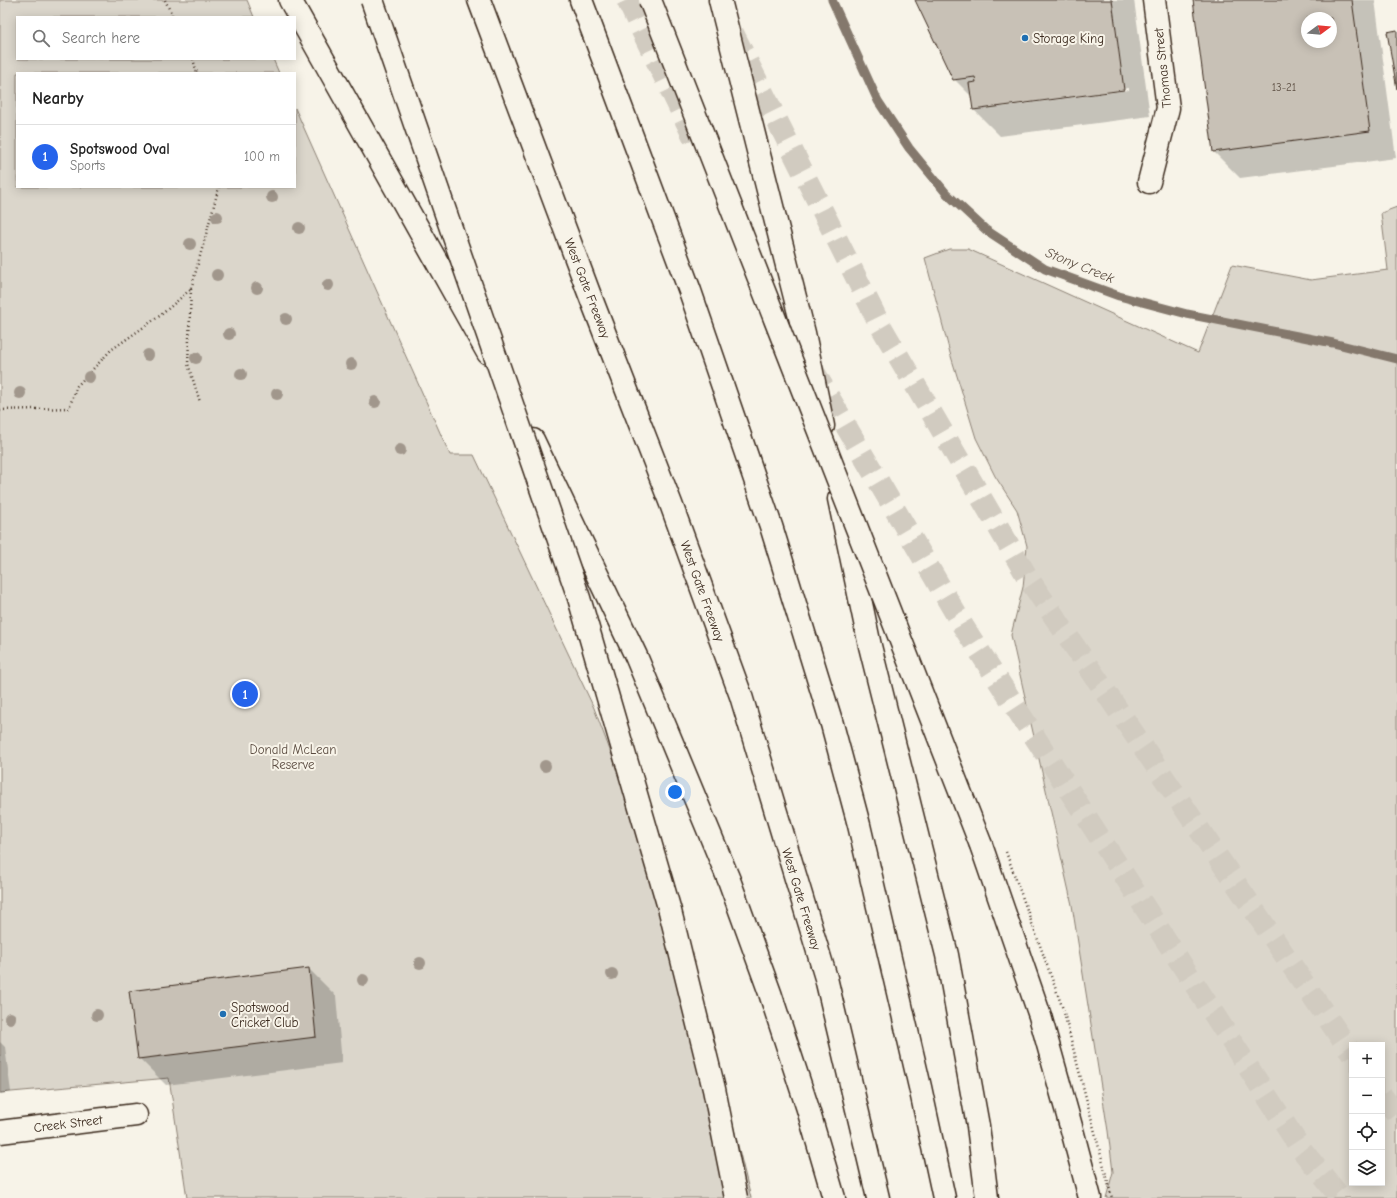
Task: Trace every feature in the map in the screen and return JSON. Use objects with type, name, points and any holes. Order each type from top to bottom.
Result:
[{"type":"main road","points":[[290,0],[513,399],[636,656],[732,887],[808,1106],[834,1198]]},
{"type":"main road","points":[[372,0],[579,598],[670,911],[714,1089],[736,1198]]},
{"type":"main road","name":"West Gate Freeway","points":[[479,0],[589,293],[671,504],[741,696],[826,978],[878,1198]]},
{"type":"main road","points":[[581,0],[690,291],[771,526],[832,724],[859,825],[910,1041],[944,1198]]},
{"type":"main road","points":[[650,0],[981,845],[1042,1024],[1090,1198]]},
{"type":"main road","points":[[720,0],[804,333],[870,646],[947,955],[978,1126],[987,1198]]},
{"type":"main road","name":"Thomas Street","points":[[1149,182],[1168,108],[1154,0]]},
{"type":"main road","name":"Creek Street","points":[[0,1132],[136,1115]]},
{"type":"path","points":[[165,0],[173,16]]},
{"type":"path","points":[[193,60],[197,72]]},
{"type":"path","points":[[200,402],[188,364],[191,289],[219,188]]},
{"type":"path","points":[[0,410],[69,408],[77,386],[111,350],[160,315],[191,289]]},
{"type":"green space","name":"Donald McLean Reserve","points":[[0,0],[247,0],[254,16],[16,16],[16,60],[273,60],[279,72],[16,72],[16,188],[296,188],[296,110],[450,455],[474,455],[594,708],[698,983],[751,1198],[187,1198],[169,1078],[0,1093]]},
{"type":"green space","points":[[1397,207],[1397,1198],[1106,1198],[1113,1172],[1108,1131],[1072,905],[1011,635],[1023,587],[1027,546],[1017,510],[995,476],[976,438],[950,353],[925,258],[949,249],[968,249],[1198,353],[1232,265],[1311,280],[1388,270],[1381,213]]},
{"type":"building","name":"Storage King","points":[[915,0],[1112,0],[1124,90],[973,110],[969,83],[976,82],[975,77],[953,80]]},
{"type":"building","points":[[1193,0],[1352,0],[1370,131],[1213,152]]},
{"type":"building","points":[[1397,30],[1397,89],[1387,32]]},
{"type":"building","name":"Spotswood Cricket Club","points":[[309,968],[316,1037],[138,1059],[129,991]]},
{"type":"waterway","name":"Stony Creek","points":[[832,0],[878,101],[909,148],[946,193],[986,230],[1045,269],[1119,296],[1187,314],[1333,343],[1397,359]]},
{"type":"tunnel","points":[[627,0],[697,144]]},
{"type":"tunnel","points":[[733,33],[879,323],[1028,578],[1349,1050]]},
{"type":"tunnel","points":[[812,368],[963,626],[1301,1149],[1341,1198]]},
{"type":"tunnel","points":[[1385,1100],[1397,1115]]},
{"type":"place","name":"Storage King","points":[[1025,38]]},
{"type":"place","name":"Spotswood Oval","points":[[245,694]]},
{"type":"place","name":"Spotswood Cricket Club","points":[[223,1014]]}]
